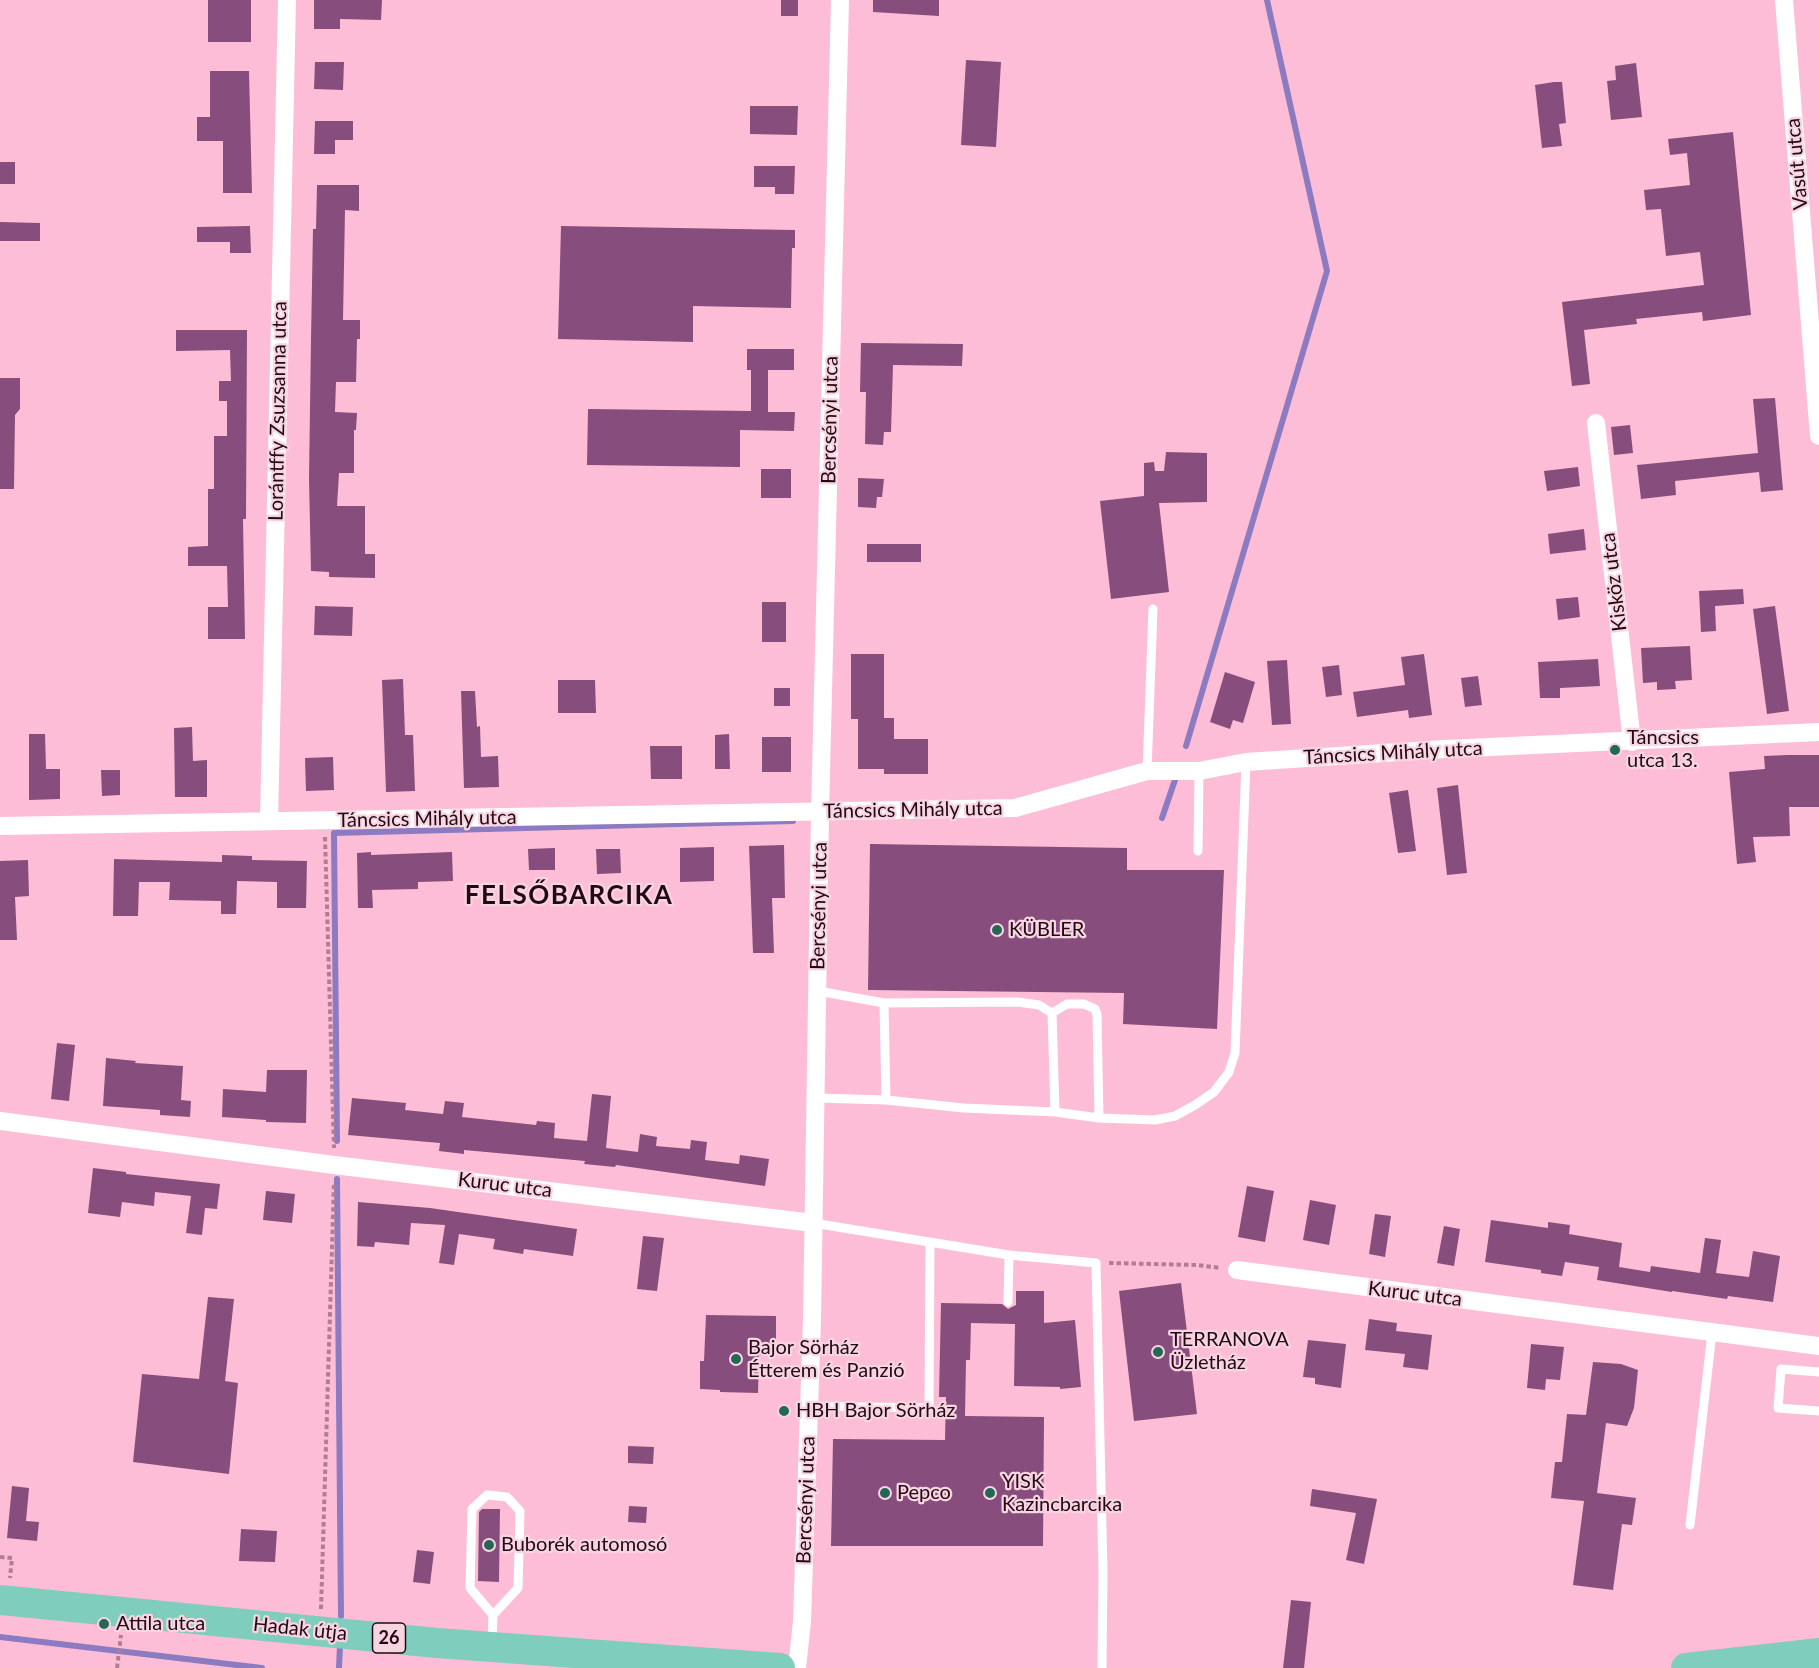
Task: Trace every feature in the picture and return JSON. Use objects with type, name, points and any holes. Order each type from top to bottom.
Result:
[{"type":"main road","name":"Hadak útja","points":[[0,1600],[491,1648],[780,1668]]},
{"type":"main road","points":[[1686,1668],[1819,1653]]},
{"type":"street","name":"Lorántffy Zsuzsanna utca","points":[[269,821],[287,0]]},
{"type":"street","name":"Bercsényi utca","points":[[797,1668],[802,1601],[809,1406],[820,813],[840,0]]},
{"type":"street","name":"Vasút utca","points":[[1784,0],[1819,430]]},
{"type":"street","name":"Kisköz utca","points":[[1596,423],[1632,742]]},
{"type":"street","name":"Táncsics Mihály utca","points":[[0,826],[1015,808],[1148,771],[1199,771],[1246,762],[1445,749],[1819,732]]},
{"type":"street","name":"Kuruc utca","points":[[0,1121],[334,1165],[813,1223]]},
{"type":"street","name":"Kuruc utca","points":[[1237,1270],[1819,1346]]},
{"type":"lane","points":[[1148,771],[1153,609]]},
{"type":"lane","points":[[816,1098],[886,1100],[964,1108],[1155,1120],[1175,1116],[1214,1092],[1229,1072],[1235,1053],[1246,762]]},
{"type":"lane","points":[[1197,851],[1199,771]]},
{"type":"lane","points":[[818,991],[884,1003],[1018,1002],[1039,1005],[1052,1013]]},
{"type":"lane","points":[[884,1003],[886,1100]]},
{"type":"lane","points":[[1052,1013],[1067,1004],[1084,1004],[1095,1010],[1097,1015],[1099,1118]]},
{"type":"lane","points":[[1052,1013],[1055,1112]]},
{"type":"lane","name":"Kuruc utca","points":[[813,1223],[1009,1255],[1096,1263]]},
{"type":"lane","points":[[809,1406],[929,1408],[930,1243]]},
{"type":"lane","points":[[1008,1302],[1009,1255]]},
{"type":"lane","points":[[1096,1263],[1103,1573],[1102,1668]]},
{"type":"lane","points":[[1690,1525],[1712,1333]]},
{"type":"lane","points":[[1819,1372],[1781,1369],[1778,1408],[1819,1412]]},
{"type":"lane","points":[[491,1648],[493,1615],[518,1588],[520,1511],[507,1497],[487,1495],[472,1509],[470,1588],[493,1615]]},
{"type":"path","points":[[320,1631],[334,1165],[323,822]]},
{"type":"path","points":[[1096,1263],[1197,1265],[1237,1270]]},
{"type":"path","points":[[117,1668],[120,1643]]},
{"type":"building","points":[[208,0],[251,0],[251,42],[208,42]]},
{"type":"building","points":[[314,0],[382,0],[381,20],[340,19],[340,29],[314,29]]},
{"type":"building","points":[[781,0],[798,0],[798,16],[781,16]]},
{"type":"building","points":[[873,0],[939,0],[939,16],[873,12]]},
{"type":"building","points":[[966,60],[1001,62],[996,147],[961,145]]},
{"type":"building","points":[[315,62],[344,62],[343,90],[314,89]]},
{"type":"building","points":[[1636,63],[1642,117],[1611,120],[1607,81],[1616,80],[1615,66]]},
{"type":"building","points":[[210,71],[249,71],[252,193],[223,193],[223,141],[197,141],[197,117],[210,117]]},
{"type":"building","points":[[1562,82],[1566,123],[1559,124],[1562,146],[1542,148],[1535,85]]},
{"type":"building","points":[[750,106],[798,106],[797,135],[750,134]]},
{"type":"building","points":[[315,121],[353,121],[353,140],[335,140],[335,154],[314,154]]},
{"type":"building","points":[[1733,132],[1751,315],[1703,321],[1702,312],[1636,319],[1637,324],[1584,330],[1590,384],[1572,386],[1562,302],[1704,285],[1700,252],[1666,256],[1661,209],[1646,210],[1644,190],[1690,185],[1687,153],[1670,155],[1668,139]]},
{"type":"building","points":[[0,162],[15,162],[15,184],[0,184]]},
{"type":"building","points":[[754,166],[795,166],[794,194],[775,194],[775,187],[754,187]]},
{"type":"building","points":[[317,185],[359,185],[359,211],[345,210],[343,320],[360,320],[356,382],[336,382],[335,412],[357,413],[356,430],[354,430],[354,473],[339,473],[337,506],[365,506],[365,554],[375,554],[375,578],[329,577],[329,572],[311,571],[309,479],[311,339],[313,229],[316,229]]},
{"type":"building","points":[[0,222],[40,223],[40,241],[0,241]]},
{"type":"building","points":[[250,226],[251,253],[230,253],[230,242],[197,242],[197,227]]},
{"type":"building","points":[[561,226],[795,230],[795,248],[792,248],[791,308],[693,306],[693,342],[558,339]]},
{"type":"building","points":[[176,330],[247,330],[246,519],[243,519],[245,639],[208,639],[208,607],[228,607],[227,566],[188,566],[188,547],[208,546],[208,489],[214,489],[214,436],[227,436],[227,401],[219,401],[219,381],[231,381],[230,350],[176,351]]},
{"type":"building","points":[[861,343],[963,344],[962,366],[893,365],[891,432],[884,432],[883,445],[865,444],[866,392],[860,392]]},
{"type":"building","points":[[747,349],[794,349],[794,370],[768,370],[768,412],[795,412],[794,431],[740,430],[740,467],[587,465],[588,409],[751,411],[751,370],[747,370]]},
{"type":"building","points":[[0,378],[20,378],[20,409],[15,415],[14,489],[0,489]]},
{"type":"building","points":[[1775,398],[1783,490],[1761,492],[1759,472],[1675,481],[1676,495],[1641,499],[1637,465],[1758,453],[1753,399]]},
{"type":"building","points":[[1630,425],[1633,453],[1614,455],[1611,427]]},
{"type":"building","points":[[1166,452],[1207,453],[1207,502],[1159,503],[1169,592],[1111,599],[1100,501],[1144,496],[1144,463],[1154,462],[1155,471],[1164,471]]},
{"type":"building","points":[[1578,467],[1580,486],[1547,491],[1544,471]]},
{"type":"building","points":[[761,469],[791,469],[791,498],[761,498]]},
{"type":"building","points":[[858,478],[884,479],[882,497],[877,497],[876,508],[858,507]]},
{"type":"building","points":[[1584,529],[1586,550],[1550,554],[1548,534]]},
{"type":"building","points":[[867,544],[921,544],[921,562],[867,562]]},
{"type":"building","points":[[1743,589],[1744,604],[1715,606],[1716,631],[1701,632],[1699,591]]},
{"type":"building","points":[[1578,597],[1580,617],[1558,620],[1556,599]]},
{"type":"building","points":[[762,602],[786,602],[786,642],[762,642]]},
{"type":"building","points":[[315,606],[353,607],[352,636],[314,635]]},
{"type":"building","points":[[1775,606],[1789,711],[1767,714],[1753,609]]},
{"type":"building","points":[[1690,646],[1692,680],[1675,681],[1676,689],[1657,690],[1657,682],[1643,683],[1641,648]]},
{"type":"building","points":[[851,654],[884,654],[884,718],[894,718],[894,739],[928,739],[928,774],[884,774],[884,769],[858,769],[858,719],[851,719]]},
{"type":"building","points":[[1424,654],[1432,715],[1409,718],[1408,710],[1357,717],[1353,692],[1405,685],[1401,657]]},
{"type":"building","points":[[1598,659],[1600,686],[1560,688],[1560,698],[1540,698],[1538,662]]},
{"type":"building","points":[[1287,660],[1291,724],[1272,725],[1267,661]]},
{"type":"building","points":[[1339,665],[1342,695],[1326,697],[1322,667]]},
{"type":"building","points":[[1225,672],[1255,682],[1243,723],[1233,720],[1230,729],[1210,722]]},
{"type":"building","points":[[1478,676],[1482,705],[1465,707],[1461,678]]},
{"type":"building","points":[[403,679],[405,735],[413,735],[415,791],[386,792],[382,680]]},
{"type":"building","points":[[558,680],[595,680],[596,713],[558,713]]},
{"type":"building","points":[[774,688],[790,688],[790,706],[774,706]]},
{"type":"building","points":[[461,691],[475,691],[477,727],[480,726],[481,757],[498,756],[499,787],[464,788]]},
{"type":"building","points":[[192,727],[193,761],[207,760],[207,797],[175,797],[174,728]]},
{"type":"building","points":[[29,734],[45,734],[46,769],[60,769],[60,799],[29,800]]},
{"type":"building","points":[[729,734],[730,769],[715,769],[715,735]]},
{"type":"building","points":[[762,737],[791,737],[791,772],[762,772]]},
{"type":"building","points":[[650,746],[682,746],[682,779],[651,779]]},
{"type":"building","points":[[1819,755],[1819,807],[1789,807],[1790,836],[1753,837],[1756,862],[1737,864],[1729,772],[1765,769],[1764,756]]},
{"type":"building","points":[[333,757],[334,790],[306,791],[305,758]]},
{"type":"building","points":[[101,770],[120,770],[120,795],[102,796]]},
{"type":"building","points":[[1458,785],[1467,873],[1447,875],[1437,788]]},
{"type":"building","points":[[1408,790],[1416,851],[1398,853],[1389,793]]},
{"type":"building","name":"KÜBLER","points":[[870,844],[1127,848],[1127,870],[1224,870],[1217,1029],[1123,1024],[1124,993],[868,990]]},
{"type":"building","points":[[784,845],[785,898],[772,898],[774,953],[753,953],[749,846]]},
{"type":"building","points":[[714,847],[714,881],[680,882],[680,848]]},
{"type":"building","points":[[555,848],[555,870],[529,870],[528,849]]},
{"type":"building","points":[[596,849],[620,849],[621,873],[597,874]]},
{"type":"building","points":[[371,852],[371,855],[452,852],[453,881],[418,882],[418,889],[372,890],[373,908],[358,908],[357,853]]},
{"type":"building","points":[[222,855],[252,856],[252,860],[307,861],[306,908],[277,908],[277,882],[237,881],[236,914],[221,914],[221,901],[169,900],[170,882],[139,882],[138,916],[113,916],[114,859],[222,862]]},
{"type":"building","points":[[28,860],[29,896],[15,897],[17,940],[0,940],[0,861]]},
{"type":"building","points":[[57,1043],[75,1045],[69,1101],[51,1099]]},
{"type":"building","points":[[106,1058],[136,1061],[135,1063],[183,1066],[181,1100],[191,1101],[190,1117],[160,1115],[160,1110],[103,1106]]},
{"type":"building","points":[[267,1070],[307,1070],[306,1123],[266,1122],[266,1120],[222,1117],[223,1089],[266,1092]]},
{"type":"building","points":[[592,1094],[611,1096],[606,1148],[638,1152],[640,1134],[657,1137],[656,1146],[690,1149],[691,1140],[707,1142],[705,1160],[739,1164],[740,1155],[769,1159],[765,1186],[616,1165],[615,1167],[584,1164],[585,1161],[464,1150],[464,1154],[439,1151],[440,1143],[348,1135],[352,1098],[406,1103],[405,1110],[443,1114],[445,1101],[464,1103],[462,1117],[536,1125],[537,1121],[555,1123],[554,1138],[587,1141]]},
{"type":"building","points":[[93,1168],[126,1172],[126,1174],[220,1184],[217,1209],[205,1208],[202,1235],[186,1233],[191,1196],[155,1192],[154,1206],[122,1202],[120,1217],[88,1213]]},
{"type":"building","points":[[1247,1186],[1274,1191],[1265,1242],[1238,1237]]},
{"type":"building","points":[[266,1191],[295,1194],[292,1223],[263,1220]]},
{"type":"building","points":[[1310,1200],[1336,1205],[1329,1245],[1303,1240]]},
{"type":"building","points":[[358,1202],[430,1208],[577,1229],[573,1256],[524,1249],[523,1254],[493,1249],[495,1239],[459,1234],[454,1265],[439,1263],[445,1225],[411,1223],[409,1245],[375,1242],[374,1247],[357,1246]]},
{"type":"building","points":[[1375,1214],[1391,1216],[1385,1257],[1369,1254]]},
{"type":"building","points":[[1491,1220],[1548,1228],[1548,1222],[1570,1225],[1569,1234],[1622,1243],[1619,1267],[1650,1272],[1651,1266],[1700,1273],[1705,1238],[1721,1240],[1716,1273],[1749,1277],[1753,1251],[1780,1256],[1773,1302],[1728,1296],[1727,1299],[1597,1280],[1599,1267],[1565,1262],[1562,1276],[1541,1273],[1541,1270],[1485,1262]]},
{"type":"building","points":[[1444,1226],[1460,1229],[1454,1266],[1437,1263]]},
{"type":"building","points":[[643,1236],[664,1238],[657,1291],[637,1289]]},
{"type":"building","name":"TERRANOVA Üzletház","points":[[1181,1283],[1197,1414],[1134,1421],[1119,1291]]},
{"type":"building","points":[[1016,1291],[1044,1291],[1044,1323],[1075,1320],[1081,1387],[1060,1389],[1060,1387],[1014,1386],[1015,1324],[971,1323],[970,1360],[966,1360],[965,1416],[1044,1417],[1043,1546],[831,1546],[833,1439],[945,1440],[946,1397],[939,1397],[941,1303],[1002,1304],[1008,1309],[1016,1305]]},
{"type":"building","points":[[208,1297],[234,1299],[225,1381],[238,1383],[229,1474],[133,1462],[142,1374],[199,1379]]},
{"type":"building","name":"Bajor Sörház Étterem és Panzió","points":[[706,1315],[776,1316],[776,1356],[759,1355],[758,1393],[700,1389],[700,1361],[704,1361]]},
{"type":"building","points":[[1369,1319],[1397,1323],[1396,1331],[1432,1335],[1428,1370],[1403,1367],[1405,1354],[1365,1350]]},
{"type":"building","points":[[1308,1340],[1346,1344],[1341,1388],[1315,1384],[1315,1378],[1303,1377]]},
{"type":"building","points":[[1531,1344],[1564,1347],[1560,1380],[1546,1379],[1545,1390],[1527,1388]]},
{"type":"building","points":[[1593,1362],[1621,1364],[1638,1370],[1634,1408],[1627,1426],[1606,1423],[1597,1493],[1636,1498],[1632,1525],[1622,1524],[1613,1590],[1573,1585],[1584,1501],[1551,1498],[1555,1462],[1562,1462],[1567,1414],[1586,1415]]},
{"type":"building","points":[[628,1446],[654,1447],[653,1464],[628,1463]]},
{"type":"building","points":[[12,1486],[29,1488],[26,1521],[39,1522],[37,1541],[7,1538]]},
{"type":"building","points":[[1312,1489],[1377,1499],[1364,1564],[1346,1560],[1356,1513],[1310,1506]]},
{"type":"building","points":[[629,1506],[647,1507],[646,1523],[628,1522]]},
{"type":"building","name":"Buborék automosó","points":[[482,1509],[500,1509],[499,1582],[478,1581],[479,1512]]},
{"type":"building","points":[[241,1529],[277,1531],[275,1562],[239,1561]]},
{"type":"building","points":[[417,1550],[434,1552],[430,1584],[413,1582]]},
{"type":"building","points":[[1291,1600],[1311,1602],[1304,1668],[1283,1668]]},
{"type":"waterway","points":[[1186,746],[1327,271],[1267,0]]},
{"type":"waterway","points":[[1162,818],[1176,777]]},
{"type":"waterway","points":[[337,1141],[334,833],[793,821]]},
{"type":"waterway","points":[[337,1179],[341,1616]]},
{"type":"waterway","points":[[0,1637],[262,1668]]},
{"type":"waterway","points":[[339,1668],[340,1646]]},
{"type":"place","name":"Táncsics utca 13.","points":[[1615,750]]},
{"type":"place","name":"KÜBLER","points":[[997,930]]},
{"type":"place","name":"TERRANOVA Üzletház","points":[[1158,1352]]},
{"type":"place","name":"Bajor Sörház Étterem és Panzió","points":[[736,1359]]},
{"type":"place","name":"HBH Bajor Sörház","points":[[784,1411]]},
{"type":"place","name":"Pepco","points":[[885,1493]]},
{"type":"place","name":"YISK Kazincbarcika","points":[[990,1493]]},
{"type":"place","name":"Buborék automosó","points":[[489,1545]]},
{"type":"place","name":"Attila utca","points":[[104,1624]]},
{"type":"district","name":"FELSŐBARCIKA","points":[[569,896]]}]
